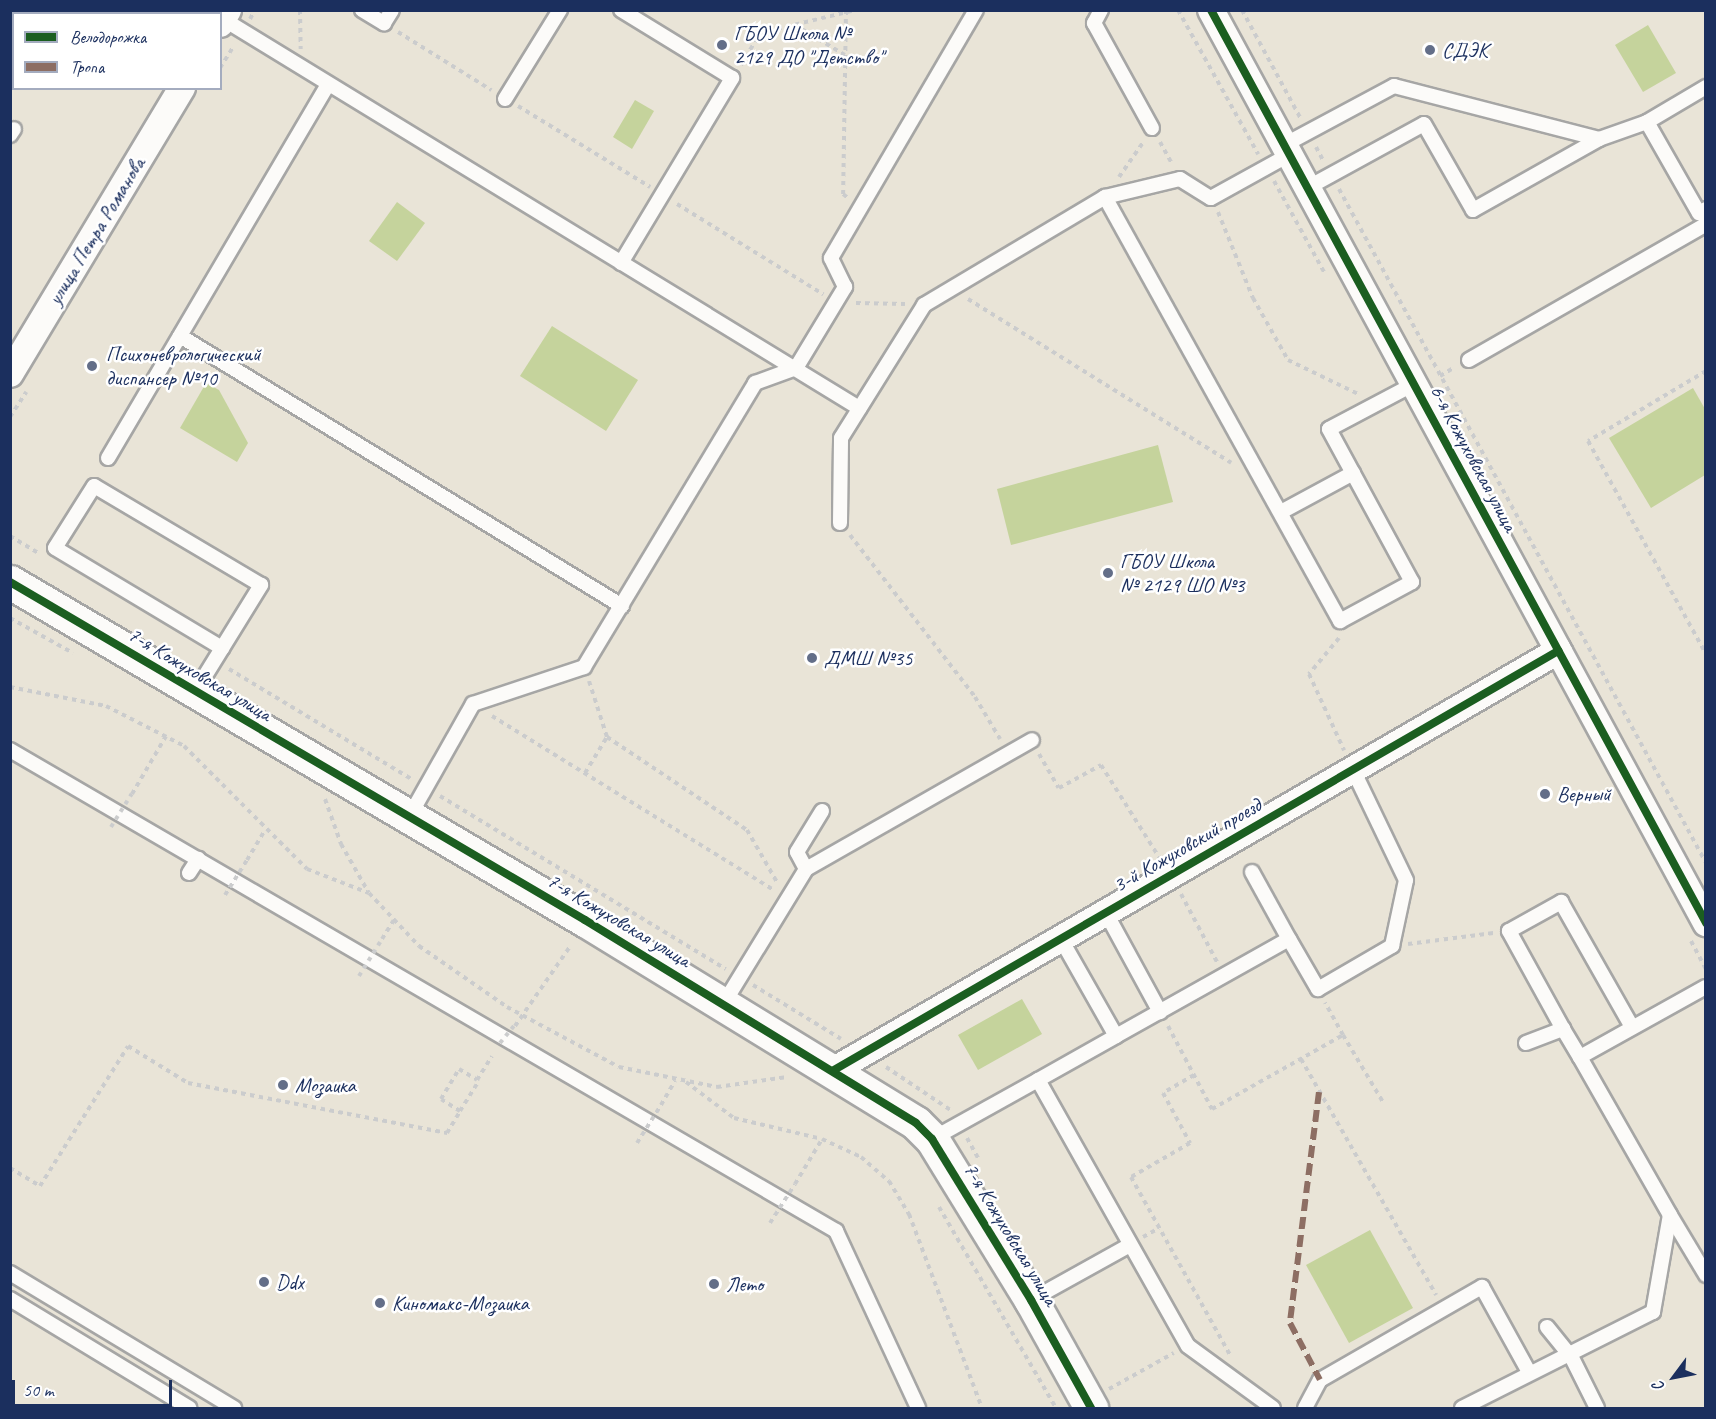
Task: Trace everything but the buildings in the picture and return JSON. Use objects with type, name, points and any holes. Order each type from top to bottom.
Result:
[{"type":"street","name":"6-я Кожуховская улица","points":[[1211,10],[1706,923]]},
{"type":"street","name":"улица Петра Романова","points":[[10,374],[181,90]]},
{"type":"street","name":"7-я Кожуховская улица","points":[[10,582],[724,1003],[834,1070],[932,1139],[1031,1300],[1098,1400]]},
{"type":"street","name":"3-й Кожуховский проезд","points":[[834,1070],[1558,651]]},
{"type":"lane","points":[[362,10],[384,23],[392,10]]},
{"type":"lane","points":[[505,99],[560,10]]},
{"type":"lane","points":[[621,10],[732,78],[621,263]]},
{"type":"lane","points":[[409,817],[473,704],[584,667],[755,383],[796,368],[845,288],[831,258],[976,10]]},
{"type":"lane","points":[[1101,10],[1094,22],[1152,128]]},
{"type":"lane","points":[[224,18],[328,85],[860,408]]},
{"type":"lane","points":[[108,458],[328,85]]},
{"type":"lane","points":[[840,523],[841,438],[924,305],[1105,197],[1180,179],[1212,198],[1287,150],[1308,133],[1394,86],[1599,139]]},
{"type":"lane","points":[[1307,188],[1424,124],[1473,210],[1599,139],[1647,122],[1706,87]]},
{"type":"lane","points":[[1469,360],[1704,217],[1647,122]]},
{"type":"lane","points":[[1105,197],[1340,621],[1412,582],[1329,429],[1414,384]]},
{"type":"lane","points":[[180,336],[622,606]]},
{"type":"lane","points":[[1281,512],[1353,473]]},
{"type":"lane","points":[[195,692],[261,585],[94,486],[55,548],[222,648]]},
{"type":"lane","points":[[724,1003],[806,869],[1032,740]]},
{"type":"lane","points":[[10,750],[836,1231],[918,1408]]},
{"type":"lane","points":[[1252,872],[1317,989],[1392,946],[1406,880],[1353,770]]},
{"type":"lane","points":[[806,869],[796,852],[822,811]]},
{"type":"lane","points":[[189,873],[198,860]]},
{"type":"lane","points":[[1632,1027],[1562,902],[1509,931],[1563,1029],[1706,1275]]},
{"type":"lane","points":[[1106,913],[1160,1012]]},
{"type":"lane","points":[[1061,939],[1116,1036]]},
{"type":"lane","points":[[932,1139],[1289,939]]},
{"type":"lane","points":[[1580,1057],[1706,987]]},
{"type":"lane","points":[[1526,1043],[1563,1029]]},
{"type":"lane","points":[[1038,1080],[1188,1346],[1273,1408]]},
{"type":"lane","points":[[1462,1408],[1529,1372],[1572,1358],[1653,1312],[1670,1215]]},
{"type":"lane","points":[[1031,1300],[1130,1245]]},
{"type":"lane","points":[[10,1273],[234,1408]]},
{"type":"lane","points":[[1305,1408],[1320,1380],[1482,1287],[1529,1372]]},
{"type":"lane","points":[[10,1299],[189,1408]]},
{"type":"lane","points":[[1547,1327],[1572,1358],[1598,1408]]},
{"type":"lane","points":[[150,1384],[163,1365]]},
{"type":"path","points":[[300,10],[302,69]]},
{"type":"path","points":[[732,78],[760,33],[856,10]]},
{"type":"path","points":[[1242,10],[1706,863]]},
{"type":"path","points":[[843,194],[846,12]]},
{"type":"path","points":[[384,23],[836,302],[924,305]]},
{"type":"path","points":[[795,25],[845,56]]},
{"type":"path","points":[[1105,197],[1152,128],[1180,179]]},
{"type":"path","points":[[1212,198],[1253,298],[1288,360],[1377,404]]},
{"type":"path","points":[[952,289],[1264,483]]},
{"type":"path","points":[[1706,371],[1588,441],[1706,654]]},
{"type":"path","points":[[840,523],[975,697],[1009,754]]},
{"type":"path","points":[[1353,770],[1310,674],[1364,609]]},
{"type":"path","points":[[10,618],[83,659]]},
{"type":"path","points":[[584,667],[607,737],[747,830],[787,898]]},
{"type":"path","points":[[10,687],[106,706],[166,736],[208,765],[265,830],[307,869],[369,894]]},
{"type":"path","points":[[473,704],[787,898]]},
{"type":"path","points":[[111,826],[166,736]]},
{"type":"path","points":[[585,774],[607,737]]},
{"type":"path","points":[[1032,740],[1059,788],[1101,765],[1171,875],[1225,975]]},
{"type":"path","points":[[333,798],[323,792],[341,844],[369,894],[419,946],[523,1015],[619,1067],[675,1081],[717,1087],[787,1077]]},
{"type":"path","points":[[225,895],[265,830]]},
{"type":"path","points":[[359,976],[394,920]]},
{"type":"path","points":[[1392,946],[1509,931]]},
{"type":"path","points":[[561,939],[580,951]]},
{"type":"path","points":[[500,1043],[523,1015],[571,945]]},
{"type":"path","points":[[1317,989],[1383,1102]]},
{"type":"path","points":[[1160,1012],[1212,1108],[1342,1035]]},
{"type":"path","points":[[10,1168],[40,1186],[128,1046],[188,1083],[447,1133],[492,1056]]},
{"type":"path","points":[[1301,1059],[1444,1309]]},
{"type":"path","points":[[460,1110],[441,1099],[459,1069],[478,1080]]},
{"type":"path","points":[[777,1071],[797,1083]]},
{"type":"path","points":[[1194,1075],[1163,1093],[1190,1143],[1131,1178],[1251,1391]]},
{"type":"path","points":[[637,1143],[675,1081]]},
{"type":"path","points":[[686,1082],[734,1118],[822,1139],[861,1157],[889,1181],[909,1214],[982,1408]]},
{"type":"path","points":[[770,1223],[822,1139]]},
{"type":"path","points":[[937,1202],[1056,1408]]},
{"type":"path","points":[[1098,1400],[1188,1346]]},
{"type":"green space","points":[[1648,25],[1676,73],[1643,92],[1615,45]]},
{"type":"green space","points":[[635,100],[654,111],[632,149],[613,137]]},
{"type":"green space","points":[[397,202],[425,223],[397,261],[369,241]]},
{"type":"green space","points":[[552,326],[638,380],[606,431],[520,376]]},
{"type":"green space","points":[[206,383],[219,390],[248,443],[237,462],[180,428]]},
{"type":"green space","points":[[1693,388],[1705,409],[1705,475],[1651,508],[1609,438]]},
{"type":"green space","points":[[1158,445],[1173,502],[1011,545],[997,489]]},
{"type":"green space","points":[[1022,999],[1042,1034],[978,1070],[958,1035]]},
{"type":"green space","points":[[1370,1230],[1413,1308],[1349,1343],[1306,1265]]},
{"type":"marked path","points":[[1319,1092],[1290,1323],[1320,1380]]},
{"type":"cycle path","points":[[1211,10],[1706,923]]},
{"type":"cycle path","points":[[10,582],[585,920],[916,1123],[932,1139],[1031,1300],[1091,1408]]},
{"type":"cycle path","points":[[834,1070],[1558,651]]},
{"type":"place","name":"ГБОУ Школа № 2129 ДО \"Детство\"","points":[[722,45]]},
{"type":"place","name":"СДЭК","points":[[1430,50]]},
{"type":"place","name":"Психоневрологический диспансер №10","points":[[92,366]]},
{"type":"place","name":"ГБОУ Школа № 2129 ШО №3","points":[[1108,573]]},
{"type":"place","name":"ДМШ №35","points":[[812,658]]},
{"type":"place","name":"Верный","points":[[1545,794]]},
{"type":"place","name":"Мозаика","points":[[283,1085]]},
{"type":"place","name":"Ddx","points":[[264,1282]]},
{"type":"place","name":"Лето","points":[[714,1284]]},
{"type":"place","name":"Киномакс-Мозаика","points":[[380,1303]]}]
